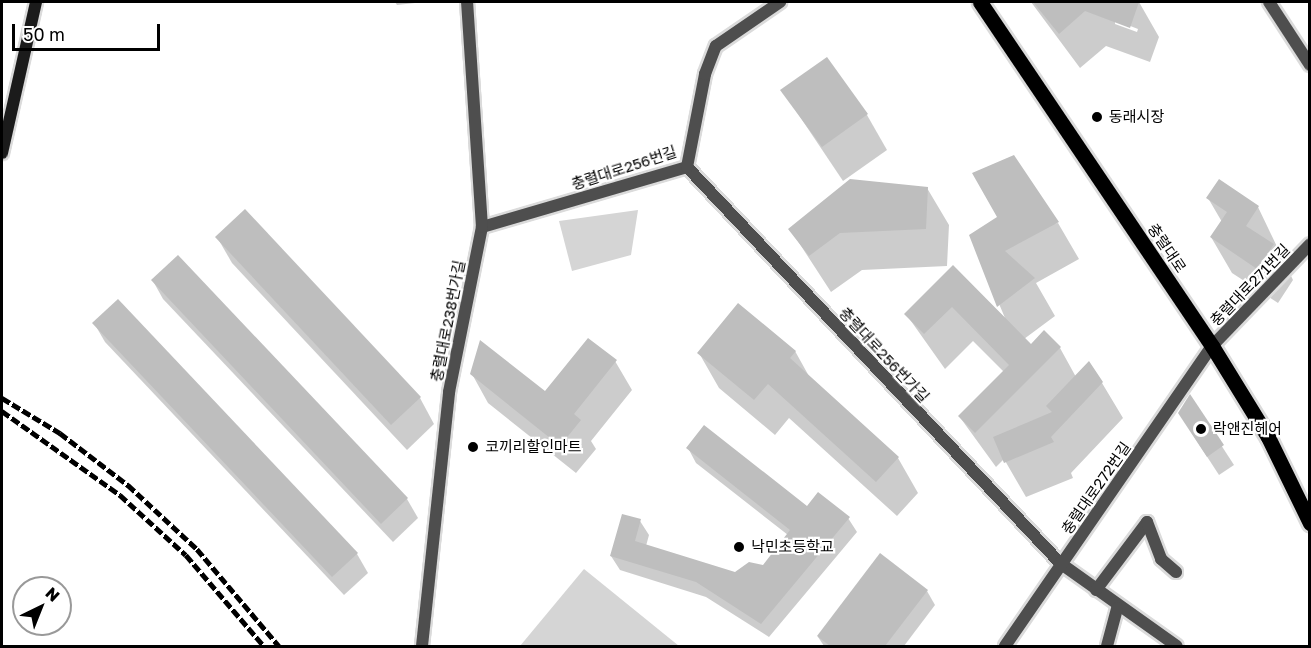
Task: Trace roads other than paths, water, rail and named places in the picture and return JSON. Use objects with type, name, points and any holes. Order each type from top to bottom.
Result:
[{"type":"main road","points":[[2,153],[36,2]]},
{"type":"main road","name":"충렬대로","points":[[980,2],[1212,346],[1268,437],[1310,523]]},
{"type":"street","name":"충렬대로238번가길","points":[[422,646],[449,392],[482,227],[467,2]]},
{"type":"street","name":"충렬대로256번길","points":[[482,227],[687,167],[705,74],[717,46],[780,2]]},
{"type":"street","points":[[1269,2],[1310,65]]},
{"type":"street","name":"충렬대로256번가길","points":[[687,167],[1060,563],[1117,608],[1178,646]]},
{"type":"street","name":"충렬대로271번길","points":[[1212,346],[1310,244]]},
{"type":"street","name":"충렬대로272번길","points":[[1005,646],[1060,563],[1212,346]]},
{"type":"street","points":[[1096,590],[1147,522],[1161,559],[1176,572]]},
{"type":"street","points":[[1107,646],[1117,608]]},
{"type":"railway","points":[[2,398],[60,433],[128,485],[197,549],[279,646]]},
{"type":"railway","points":[[2,411],[120,495],[186,555],[264,646]]},
{"type":"place","name":"동래시장","points":[[1097,117]]},
{"type":"place","name":"락앤진헤어","points":[[1201,429]]},
{"type":"place","name":"코끼리할인마트","points":[[473,447]]},
{"type":"place","name":"낙민초등학교","points":[[739,547]]}]
